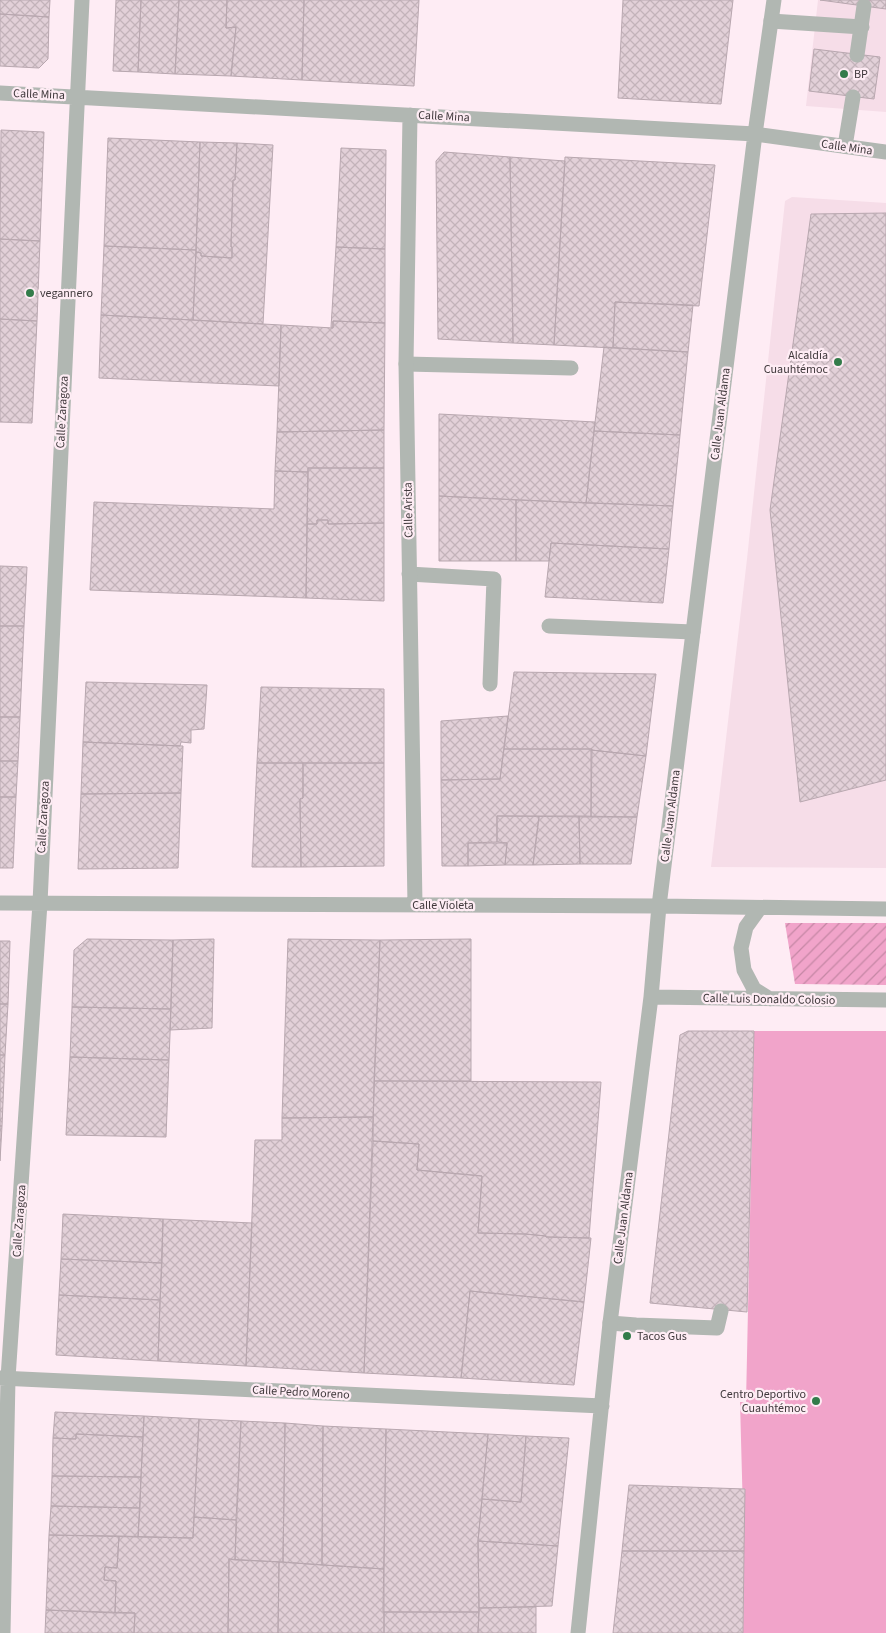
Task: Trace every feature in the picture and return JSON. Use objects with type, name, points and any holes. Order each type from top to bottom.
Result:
[{"type":"street","name":"Calle Zaragoza","points":[[3,1633],[4,1378],[40,903],[82,0]]},
{"type":"street","name":"Calle Juan Aldama","points":[[578,1633],[610,1323],[651,997],[659,906],[755,134],[774,0]]},
{"type":"street","points":[[858,54],[864,6]]},
{"type":"street","points":[[771,21],[862,27]]},
{"type":"street","name":"Calle Mina","points":[[0,93],[755,134],[886,152]]},
{"type":"street","points":[[845,146],[854,97]]},
{"type":"street","name":"Calle Arista","points":[[410,115],[406,364],[415,905]]},
{"type":"street","points":[[406,364],[571,368]]},
{"type":"street","points":[[409,574],[494,580],[490,684]]},
{"type":"street","points":[[549,626],[693,632]]},
{"type":"street","name":"Calle Violeta","points":[[0,903],[659,906],[886,910]]},
{"type":"street","points":[[758,909],[746,927],[741,948],[744,970],[754,989],[770,999]]},
{"type":"street","name":"Calle Luis Donaldo Colosio","points":[[651,997],[886,1000]]},
{"type":"street","points":[[610,1323],[717,1328],[721,1311]]},
{"type":"street","name":"Calle Pedro Moreno","points":[[4,1378],[602,1406]]},
{"type":"shaded area","points":[[818,0],[886,0],[886,112],[806,106]]},
{"type":"shaded area","name":"Alcaldía Cuauhtémoc","points":[[792,197],[886,203],[886,868],[711,867],[747,559],[785,201]]},
{"type":"shaded area","points":[[785,923],[886,923],[886,985],[795,984]]},
{"type":"shaded area","name":"Centro Deportivo Cuauhtémoc","points":[[754,1031],[886,1031],[886,1633],[743,1633],[744,1551],[740,1402],[746,1402]]},
{"type":"building","points":[[0,0],[50,0],[49,17],[0,14]]},
{"type":"building","points":[[116,0],[141,0],[138,72],[113,71]]},
{"type":"building","points":[[141,0],[179,0],[175,74],[138,72]]},
{"type":"building","points":[[179,0],[227,0],[226,28],[236,27],[231,76],[175,74]]},
{"type":"building","points":[[227,0],[304,0],[302,80],[231,76],[236,27],[226,28]]},
{"type":"building","points":[[304,0],[419,0],[414,86],[302,80]]},
{"type":"building","points":[[623,0],[733,0],[721,104],[618,98]]},
{"type":"building","points":[[820,0],[886,0],[886,9]]},
{"type":"building","points":[[0,14],[49,17],[48,59],[39,68],[0,66]]},
{"type":"building","name":"BP","points":[[814,49],[880,57],[874,99],[809,91]]},
{"type":"building","points":[[1,130],[44,132],[40,241],[0,239]]},
{"type":"building","points":[[108,138],[200,142],[196,250],[104,246]]},
{"type":"building","points":[[200,142],[237,143],[235,180],[233,180],[232,258],[201,256],[201,253],[196,252]]},
{"type":"building","points":[[237,143],[273,145],[263,324],[193,320],[196,252],[201,253],[201,256],[232,258],[233,180],[235,180]]},
{"type":"building","points":[[341,148],[386,150],[385,249],[336,247]]},
{"type":"building","points":[[444,152],[510,157],[513,343],[438,339],[436,161]]},
{"type":"building","points":[[510,157],[565,161],[554,345],[513,343]]},
{"type":"building","points":[[565,157],[715,165],[699,306],[615,302],[613,348],[554,345]]},
{"type":"building","name":"Alcaldía Cuauhtémoc","points":[[886,213],[886,780],[800,802],[770,510],[811,214]]},
{"type":"building","points":[[0,239],[40,241],[37,321],[0,319]]},
{"type":"building","points":[[104,246],[196,250],[193,320],[101,315]]},
{"type":"building","points":[[336,247],[385,249],[385,323],[333,321],[333,328],[331,327]]},
{"type":"building","points":[[615,302],[693,305],[688,352],[613,348]]},
{"type":"building","points":[[101,315],[281,325],[279,386],[99,378]]},
{"type":"building","points":[[0,319],[37,321],[32,423],[0,422]]},
{"type":"building","points":[[333,321],[385,323],[384,430],[277,432],[281,325],[333,328]]},
{"type":"building","points":[[604,347],[688,352],[680,435],[594,431]]},
{"type":"building","points":[[439,414],[595,422],[586,503],[439,496]]},
{"type":"building","points":[[384,430],[384,468],[308,468],[308,472],[275,471],[277,432]]},
{"type":"building","points":[[594,431],[680,435],[673,506],[586,503]]},
{"type":"building","points":[[308,468],[384,468],[384,523],[328,524],[328,520],[317,520],[317,524],[307,524]]},
{"type":"building","points":[[275,471],[308,472],[306,598],[90,590],[94,502],[274,509]]},
{"type":"building","points":[[439,496],[516,500],[516,561],[439,561]]},
{"type":"building","points":[[516,500],[673,506],[669,549],[551,543],[549,561],[516,561]]},
{"type":"building","points":[[317,520],[328,520],[328,524],[384,523],[384,601],[306,598],[307,524],[317,524]]},
{"type":"building","points":[[551,543],[669,549],[663,603],[545,597]]},
{"type":"building","points":[[0,566],[27,567],[24,626],[0,626]]},
{"type":"building","points":[[0,626],[24,626],[20,717],[0,717]]},
{"type":"building","points":[[514,672],[656,674],[646,756],[592,749],[504,749]]},
{"type":"building","points":[[86,682],[207,685],[204,729],[191,730],[191,743],[181,742],[180,746],[83,742]]},
{"type":"building","points":[[261,687],[384,689],[384,763],[257,763]]},
{"type":"building","points":[[508,716],[500,779],[441,780],[441,721]]},
{"type":"building","points":[[0,717],[20,717],[18,761],[0,761]]},
{"type":"building","points":[[83,742],[183,746],[181,793],[81,794]]},
{"type":"building","points":[[504,749],[592,749],[591,817],[497,816],[497,842],[468,843],[468,866],[442,866],[441,780],[500,779]]},
{"type":"building","points":[[591,750],[646,756],[637,817],[591,817]]},
{"type":"building","points":[[0,761],[18,761],[16,797],[0,797]]},
{"type":"building","points":[[257,763],[303,763],[303,798],[300,799],[301,867],[252,867]]},
{"type":"building","points":[[303,763],[384,763],[384,866],[301,867],[300,799],[303,798]]},
{"type":"building","points":[[181,793],[178,868],[78,869],[81,794]]},
{"type":"building","points":[[0,797],[16,797],[13,868],[0,868]]},
{"type":"building","points":[[497,816],[539,816],[533,865],[505,865],[507,843],[497,842]]},
{"type":"building","points":[[539,816],[579,816],[580,864],[533,865]]},
{"type":"building","points":[[579,816],[637,817],[631,864],[580,864]]},
{"type":"building","points":[[468,843],[507,843],[505,865],[468,866]]},
{"type":"building","points":[[87,939],[173,940],[171,1009],[72,1007],[74,950]]},
{"type":"building","points":[[214,939],[212,1028],[170,1030],[173,940]]},
{"type":"building","points":[[288,939],[380,940],[373,1117],[282,1118]]},
{"type":"building","points":[[471,939],[471,1081],[374,1081],[380,940]]},
{"type":"building","points":[[0,941],[10,941],[8,1004],[0,1004]]},
{"type":"building","points":[[0,1004],[8,1004],[5,1055],[0,1055]]},
{"type":"building","points":[[72,1007],[171,1009],[169,1060],[70,1057]]},
{"type":"building","points":[[688,1031],[754,1031],[747,1312],[650,1303],[680,1035]]},
{"type":"building","points":[[0,1055],[5,1055],[2,1126],[0,1126]]},
{"type":"building","points":[[70,1057],[169,1060],[166,1137],[66,1135]]},
{"type":"building","points":[[374,1081],[601,1082],[589,1238],[478,1233],[482,1176],[417,1170],[419,1144],[373,1141]]},
{"type":"building","points":[[373,1117],[364,1373],[246,1366],[255,1140],[282,1140],[282,1118]]},
{"type":"building","points":[[0,1126],[2,1126],[0,1161]]},
{"type":"building","points":[[373,1141],[419,1144],[417,1170],[482,1176],[478,1233],[591,1238],[584,1302],[470,1291],[461,1378],[364,1373]]},
{"type":"building","points":[[63,1214],[163,1219],[162,1263],[61,1259]]},
{"type":"building","points":[[163,1219],[252,1223],[246,1366],[158,1361]]},
{"type":"building","points":[[61,1259],[162,1263],[160,1300],[59,1295]]},
{"type":"building","points":[[470,1291],[584,1302],[574,1385],[461,1378]]},
{"type":"building","points":[[59,1295],[160,1300],[158,1361],[56,1355]]},
{"type":"building","points":[[55,1412],[144,1416],[143,1437],[76,1434],[76,1439],[53,1438]]},
{"type":"building","points":[[144,1416],[199,1419],[193,1538],[138,1537]]},
{"type":"building","points":[[199,1419],[241,1421],[236,1520],[194,1517]]},
{"type":"building","points":[[241,1421],[285,1423],[283,1562],[235,1560]]},
{"type":"building","points":[[285,1423],[323,1426],[322,1565],[283,1562]]},
{"type":"building","points":[[323,1426],[386,1429],[384,1569],[322,1565]]},
{"type":"building","points":[[386,1429],[488,1434],[478,1541],[479,1612],[383,1612]]},
{"type":"building","points":[[76,1434],[143,1437],[141,1477],[52,1476],[53,1438],[76,1439]]},
{"type":"building","points":[[488,1434],[526,1436],[521,1502],[482,1499]]},
{"type":"building","points":[[526,1436],[569,1438],[558,1546],[478,1541],[482,1499],[521,1502]]},
{"type":"building","points":[[52,1476],[141,1477],[140,1508],[51,1506]]},
{"type":"building","points":[[629,1485],[745,1489],[744,1551],[622,1551]]},
{"type":"building","points":[[51,1506],[140,1508],[138,1537],[49,1535]]},
{"type":"building","points":[[194,1517],[236,1520],[235,1560],[229,1559],[228,1633],[134,1633],[135,1613],[115,1613],[116,1581],[104,1580],[105,1567],[117,1568],[119,1536],[193,1538]]},
{"type":"building","points":[[49,1535],[119,1536],[117,1568],[105,1567],[104,1580],[116,1581],[115,1613],[46,1610]]},
{"type":"building","points":[[478,1541],[558,1546],[552,1606],[479,1608]]},
{"type":"building","points":[[622,1551],[744,1551],[743,1633],[613,1633]]},
{"type":"building","points":[[229,1559],[279,1562],[278,1633],[228,1633]]},
{"type":"building","points":[[279,1562],[384,1569],[384,1633],[278,1633]]},
{"type":"building","points":[[536,1607],[536,1633],[478,1633],[479,1608]]},
{"type":"building","points":[[46,1610],[135,1613],[134,1633],[45,1633]]},
{"type":"building","points":[[384,1612],[479,1612],[478,1633],[384,1633]]},
{"type":"place","name":"BP","points":[[844,74]]},
{"type":"place","name":"vegannero","points":[[30,293]]},
{"type":"place","name":"Alcaldía Cuauhtémoc","points":[[838,362]]},
{"type":"place","name":"Tacos Gus","points":[[627,1336]]},
{"type":"place","name":"Centro Deportivo Cuauhtémoc","points":[[816,1401]]}]
